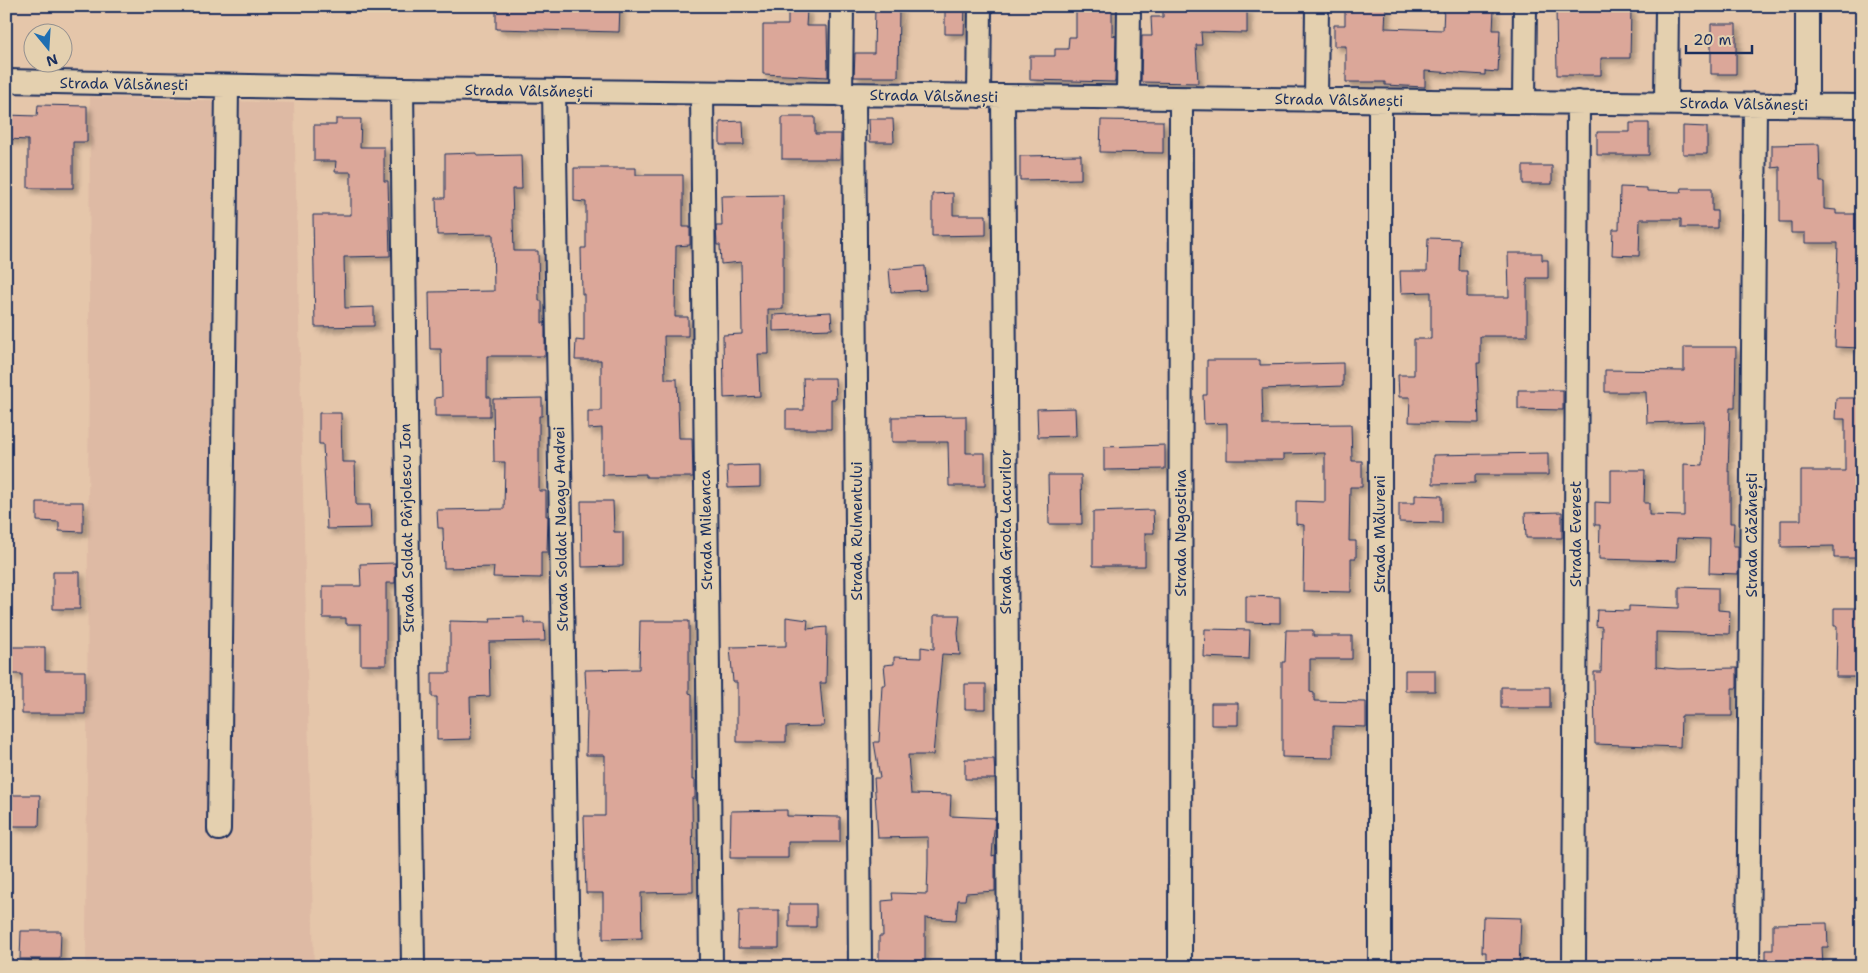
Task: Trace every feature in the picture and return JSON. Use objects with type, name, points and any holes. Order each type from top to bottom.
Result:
[{"type":"street","name":"Strada Rulmentului","points":[[842,6],[848,95],[860,967]]},
{"type":"street","points":[[979,96],[980,6]]},
{"type":"street","points":[[1128,98],[1129,6]]},
{"type":"street","points":[[1316,100],[1318,6]]},
{"type":"street","points":[[1524,102],[1525,6]]},
{"type":"street","points":[[1666,102],[1667,6]]},
{"type":"street","points":[[1807,6],[1807,105]]},
{"type":"street","name":"Strada Vâlsănești","points":[[6,81],[402,90],[1380,101],[1666,102],[1862,106]]},
{"type":"street","points":[[219,829],[227,86]]},
{"type":"street","name":"Strada Soldat Pârjolescu Ion","points":[[402,90],[413,967]]},
{"type":"street","name":"Strada Soldat Neagu Andrei","points":[[554,91],[568,967]]},
{"type":"street","name":"Strada Mileanca","points":[[702,93],[711,967]]},
{"type":"street","name":"Strada Grota Lacurilor","points":[[1003,97],[1009,967]]},
{"type":"street","name":"Strada Negostina","points":[[1180,967],[1181,99]]},
{"type":"street","name":"Strada Mălureni","points":[[1380,101],[1380,967]]},
{"type":"street","name":"Strada Everest","points":[[1574,967],[1578,102]]},
{"type":"street","name":"Strada Căzănești","points":[[1748,967],[1755,104]]},
{"type":"shaded area","points":[[90,97],[294,103],[314,967],[86,967]]},
{"type":"building","points":[[496,6],[620,6],[619,32],[496,29]]},
{"type":"building","points":[[875,6],[899,6],[898,77],[854,77],[855,53],[874,53]]},
{"type":"building","points":[[945,6],[965,6],[964,34],[945,34]]},
{"type":"building","points":[[1163,6],[1232,6],[1232,9],[1247,9],[1247,33],[1201,32],[1202,45],[1196,45],[1198,83],[1141,82],[1142,36],[1152,36],[1151,17],[1163,17]]},
{"type":"building","points":[[1345,6],[1386,6],[1385,28],[1443,30],[1444,6],[1461,6],[1461,10],[1494,10],[1493,30],[1500,30],[1498,72],[1485,71],[1485,75],[1425,71],[1425,87],[1385,85],[1385,82],[1346,82],[1346,46],[1334,46],[1334,25],[1345,25]]},
{"type":"building","points":[[1556,6],[1605,6],[1605,9],[1631,9],[1630,58],[1601,58],[1601,75],[1557,75]]},
{"type":"building","points":[[1076,7],[1112,7],[1112,35],[1116,36],[1115,82],[1030,80],[1030,56],[1055,56],[1055,49],[1068,49],[1069,37],[1076,37]]},
{"type":"building","points":[[788,10],[807,10],[806,26],[827,26],[828,77],[763,74],[763,25],[788,25]]},
{"type":"building","points":[[1711,24],[1736,24],[1736,74],[1711,74]]},
{"type":"building","points":[[38,105],[87,106],[87,142],[73,142],[73,188],[28,188],[28,140],[6,139],[6,115],[37,116]]},
{"type":"building","points":[[782,117],[815,117],[815,134],[841,134],[840,159],[782,159]]},
{"type":"building","points":[[336,119],[361,119],[360,147],[384,147],[384,181],[388,181],[390,256],[344,257],[345,308],[374,307],[374,326],[315,327],[313,215],[351,215],[351,172],[335,172],[336,161],[314,161],[314,125],[336,125]]},
{"type":"building","points":[[869,119],[893,119],[894,142],[870,142]]},
{"type":"building","points":[[1101,120],[1163,121],[1163,153],[1100,152]]},
{"type":"building","points":[[743,121],[744,145],[720,145],[720,122]]},
{"type":"building","points":[[1630,123],[1649,123],[1649,155],[1597,155],[1597,132],[1630,132]]},
{"type":"building","points":[[1683,126],[1707,127],[1707,154],[1683,154]]},
{"type":"building","points":[[1819,144],[1820,182],[1824,182],[1824,209],[1836,210],[1836,214],[1862,214],[1862,348],[1835,347],[1838,243],[1805,243],[1805,233],[1791,233],[1791,222],[1780,222],[1780,167],[1772,168],[1772,145]]},
{"type":"building","points":[[477,153],[477,156],[521,155],[522,189],[512,189],[514,251],[538,251],[539,301],[542,301],[542,323],[545,323],[545,356],[487,356],[487,397],[490,397],[490,416],[435,416],[435,398],[442,397],[441,349],[430,349],[429,292],[494,291],[493,234],[437,235],[436,198],[445,198],[445,154]]},
{"type":"building","points":[[1081,155],[1081,179],[1020,180],[1020,156]]},
{"type":"building","points":[[1523,166],[1552,166],[1552,184],[1523,184]]},
{"type":"building","points":[[574,168],[636,168],[636,175],[683,175],[683,227],[690,227],[690,245],[676,246],[675,317],[688,317],[688,336],[664,336],[665,379],[677,379],[679,438],[692,438],[693,477],[646,477],[646,474],[602,475],[602,428],[588,429],[588,411],[601,411],[601,360],[575,360],[576,340],[584,341],[584,294],[582,294],[581,248],[586,248],[586,202],[574,201]]},
{"type":"building","points":[[1620,187],[1647,188],[1647,191],[1681,192],[1682,188],[1712,188],[1712,211],[1717,211],[1717,228],[1681,228],[1681,219],[1640,219],[1639,256],[1612,255],[1613,229],[1619,229]]},
{"type":"building","points":[[953,193],[953,215],[986,215],[986,235],[932,236],[932,194]]},
{"type":"building","points":[[783,195],[783,309],[768,309],[769,354],[758,354],[760,396],[724,398],[723,335],[742,334],[741,262],[721,264],[716,226],[722,226],[721,196]]},
{"type":"building","points":[[1428,238],[1460,239],[1459,271],[1467,271],[1467,297],[1509,297],[1508,253],[1542,253],[1542,260],[1548,260],[1548,278],[1527,278],[1527,336],[1480,336],[1480,363],[1477,363],[1479,423],[1409,422],[1410,397],[1399,397],[1398,375],[1414,375],[1414,339],[1431,339],[1431,292],[1401,293],[1400,271],[1427,271]]},
{"type":"building","points":[[925,266],[926,290],[891,292],[889,269]]},
{"type":"building","points":[[831,312],[832,329],[773,331],[773,315]]},
{"type":"building","points":[[1684,347],[1736,347],[1735,408],[1730,408],[1728,472],[1730,472],[1730,523],[1734,523],[1733,546],[1738,546],[1738,574],[1709,573],[1710,539],[1677,538],[1676,561],[1599,559],[1600,525],[1595,525],[1595,502],[1611,503],[1611,470],[1645,470],[1644,503],[1649,503],[1649,515],[1684,516],[1684,464],[1703,465],[1704,421],[1647,423],[1646,392],[1605,392],[1605,370],[1684,371]]},
{"type":"building","points":[[1207,360],[1260,360],[1260,365],[1343,363],[1343,386],[1262,389],[1263,425],[1351,424],[1352,461],[1362,461],[1362,487],[1350,487],[1349,541],[1356,541],[1356,558],[1351,558],[1351,592],[1303,591],[1304,525],[1296,524],[1296,501],[1325,502],[1325,453],[1284,454],[1284,460],[1227,460],[1227,423],[1204,424],[1203,395],[1207,395]]},
{"type":"building","points":[[803,378],[835,378],[836,399],[831,399],[831,429],[786,429],[786,410],[804,410]]},
{"type":"building","points":[[1518,390],[1563,390],[1563,410],[1518,409]]},
{"type":"building","points":[[542,398],[542,416],[539,416],[539,491],[546,491],[546,516],[548,516],[547,552],[541,552],[541,578],[493,577],[494,567],[444,568],[443,528],[438,528],[437,510],[504,509],[505,462],[494,462],[493,399]]},
{"type":"building","points":[[1836,398],[1862,398],[1862,558],[1834,558],[1834,546],[1781,547],[1781,520],[1801,520],[1801,471],[1845,471],[1845,419],[1835,419]]},
{"type":"building","points":[[1075,408],[1076,436],[1038,437],[1037,409]]},
{"type":"building","points":[[319,413],[341,413],[342,462],[355,462],[356,505],[370,505],[371,528],[327,529],[323,444],[319,444]]},
{"type":"building","points":[[966,416],[966,453],[985,453],[985,486],[949,486],[948,442],[892,442],[892,417]]},
{"type":"building","points":[[1165,445],[1165,469],[1104,470],[1104,447]]},
{"type":"building","points":[[1548,453],[1548,475],[1475,475],[1475,483],[1433,484],[1433,455]]},
{"type":"building","points":[[760,465],[760,487],[728,488],[727,466]]},
{"type":"building","points":[[1048,475],[1081,475],[1082,524],[1049,524]]},
{"type":"building","points":[[1415,495],[1442,496],[1442,523],[1399,522],[1399,503],[1415,503]]},
{"type":"building","points":[[581,501],[613,501],[614,532],[623,532],[623,566],[582,567]]},
{"type":"building","points":[[37,502],[83,502],[83,532],[59,531],[59,522],[37,521]]},
{"type":"building","points":[[1153,510],[1154,533],[1145,533],[1145,566],[1093,566],[1093,512]]},
{"type":"building","points":[[1562,512],[1562,538],[1526,538],[1525,513]]},
{"type":"building","points":[[395,563],[395,583],[386,583],[386,665],[361,665],[361,624],[346,624],[346,618],[323,618],[323,586],[361,586],[360,564]]},
{"type":"building","points":[[53,572],[80,572],[80,609],[53,609]]},
{"type":"building","points":[[1679,587],[1718,588],[1718,610],[1730,611],[1729,634],[1656,632],[1656,667],[1678,669],[1737,668],[1737,688],[1732,688],[1732,716],[1681,716],[1680,747],[1595,744],[1594,672],[1601,672],[1602,627],[1596,626],[1597,610],[1629,611],[1629,606],[1679,608]]},
{"type":"building","points":[[1246,596],[1280,597],[1280,623],[1246,622]]},
{"type":"building","points":[[1834,608],[1862,608],[1862,627],[1859,627],[1859,677],[1836,677],[1837,626],[1834,626]]},
{"type":"building","points":[[934,615],[960,615],[958,633],[960,655],[942,654],[933,755],[908,755],[911,794],[951,795],[950,816],[995,818],[992,856],[995,855],[995,891],[966,893],[965,900],[958,900],[956,920],[925,918],[925,961],[879,960],[879,936],[883,936],[882,901],[893,900],[892,893],[927,894],[928,864],[928,837],[878,838],[874,778],[880,778],[874,742],[879,742],[882,685],[886,685],[884,665],[894,664],[894,657],[921,658],[921,647],[934,649]]},
{"type":"building","points":[[524,617],[524,623],[544,623],[545,641],[489,642],[490,696],[470,697],[471,739],[437,740],[437,697],[432,697],[432,673],[450,673],[450,621],[491,622],[490,618]]},
{"type":"building","points":[[786,617],[808,620],[807,629],[827,627],[826,683],[820,683],[824,726],[786,727],[786,742],[737,742],[737,682],[733,682],[730,647],[786,646]]},
{"type":"building","points":[[640,621],[689,621],[689,693],[692,694],[692,780],[695,780],[695,798],[692,798],[693,892],[641,893],[642,938],[603,939],[603,893],[586,893],[584,816],[605,816],[605,755],[586,755],[587,711],[585,670],[639,669]]},
{"type":"building","points":[[1205,629],[1250,630],[1249,659],[1204,657]]},
{"type":"building","points":[[1286,630],[1313,630],[1313,636],[1352,636],[1352,659],[1310,659],[1310,692],[1314,693],[1314,701],[1366,702],[1366,727],[1333,726],[1333,758],[1282,757],[1282,662],[1285,662]]},
{"type":"building","points":[[11,647],[45,647],[45,671],[85,671],[85,714],[22,714],[22,674],[11,674]]},
{"type":"building","points":[[1405,670],[1435,670],[1435,691],[1405,691]]},
{"type":"building","points":[[965,684],[986,684],[986,709],[965,709]]},
{"type":"building","points":[[1501,687],[1550,687],[1550,708],[1501,708]]},
{"type":"building","points":[[1211,703],[1238,703],[1238,725],[1211,725]]},
{"type":"building","points":[[965,759],[994,759],[995,779],[965,779]]},
{"type":"building","points":[[12,795],[40,795],[39,826],[11,826]]},
{"type":"building","points":[[787,810],[787,816],[840,817],[840,842],[788,842],[788,858],[730,858],[731,811]]},
{"type":"building","points":[[789,904],[816,904],[816,927],[789,927]]},
{"type":"building","points":[[739,910],[779,910],[779,948],[738,948]]},
{"type":"building","points":[[1483,917],[1521,918],[1519,967],[1486,967],[1486,952],[1482,952]]},
{"type":"building","points":[[1827,923],[1828,947],[1822,947],[1823,967],[1766,967],[1766,950],[1773,950],[1773,924]]},
{"type":"building","points":[[21,931],[61,931],[60,959],[20,959]]}]
